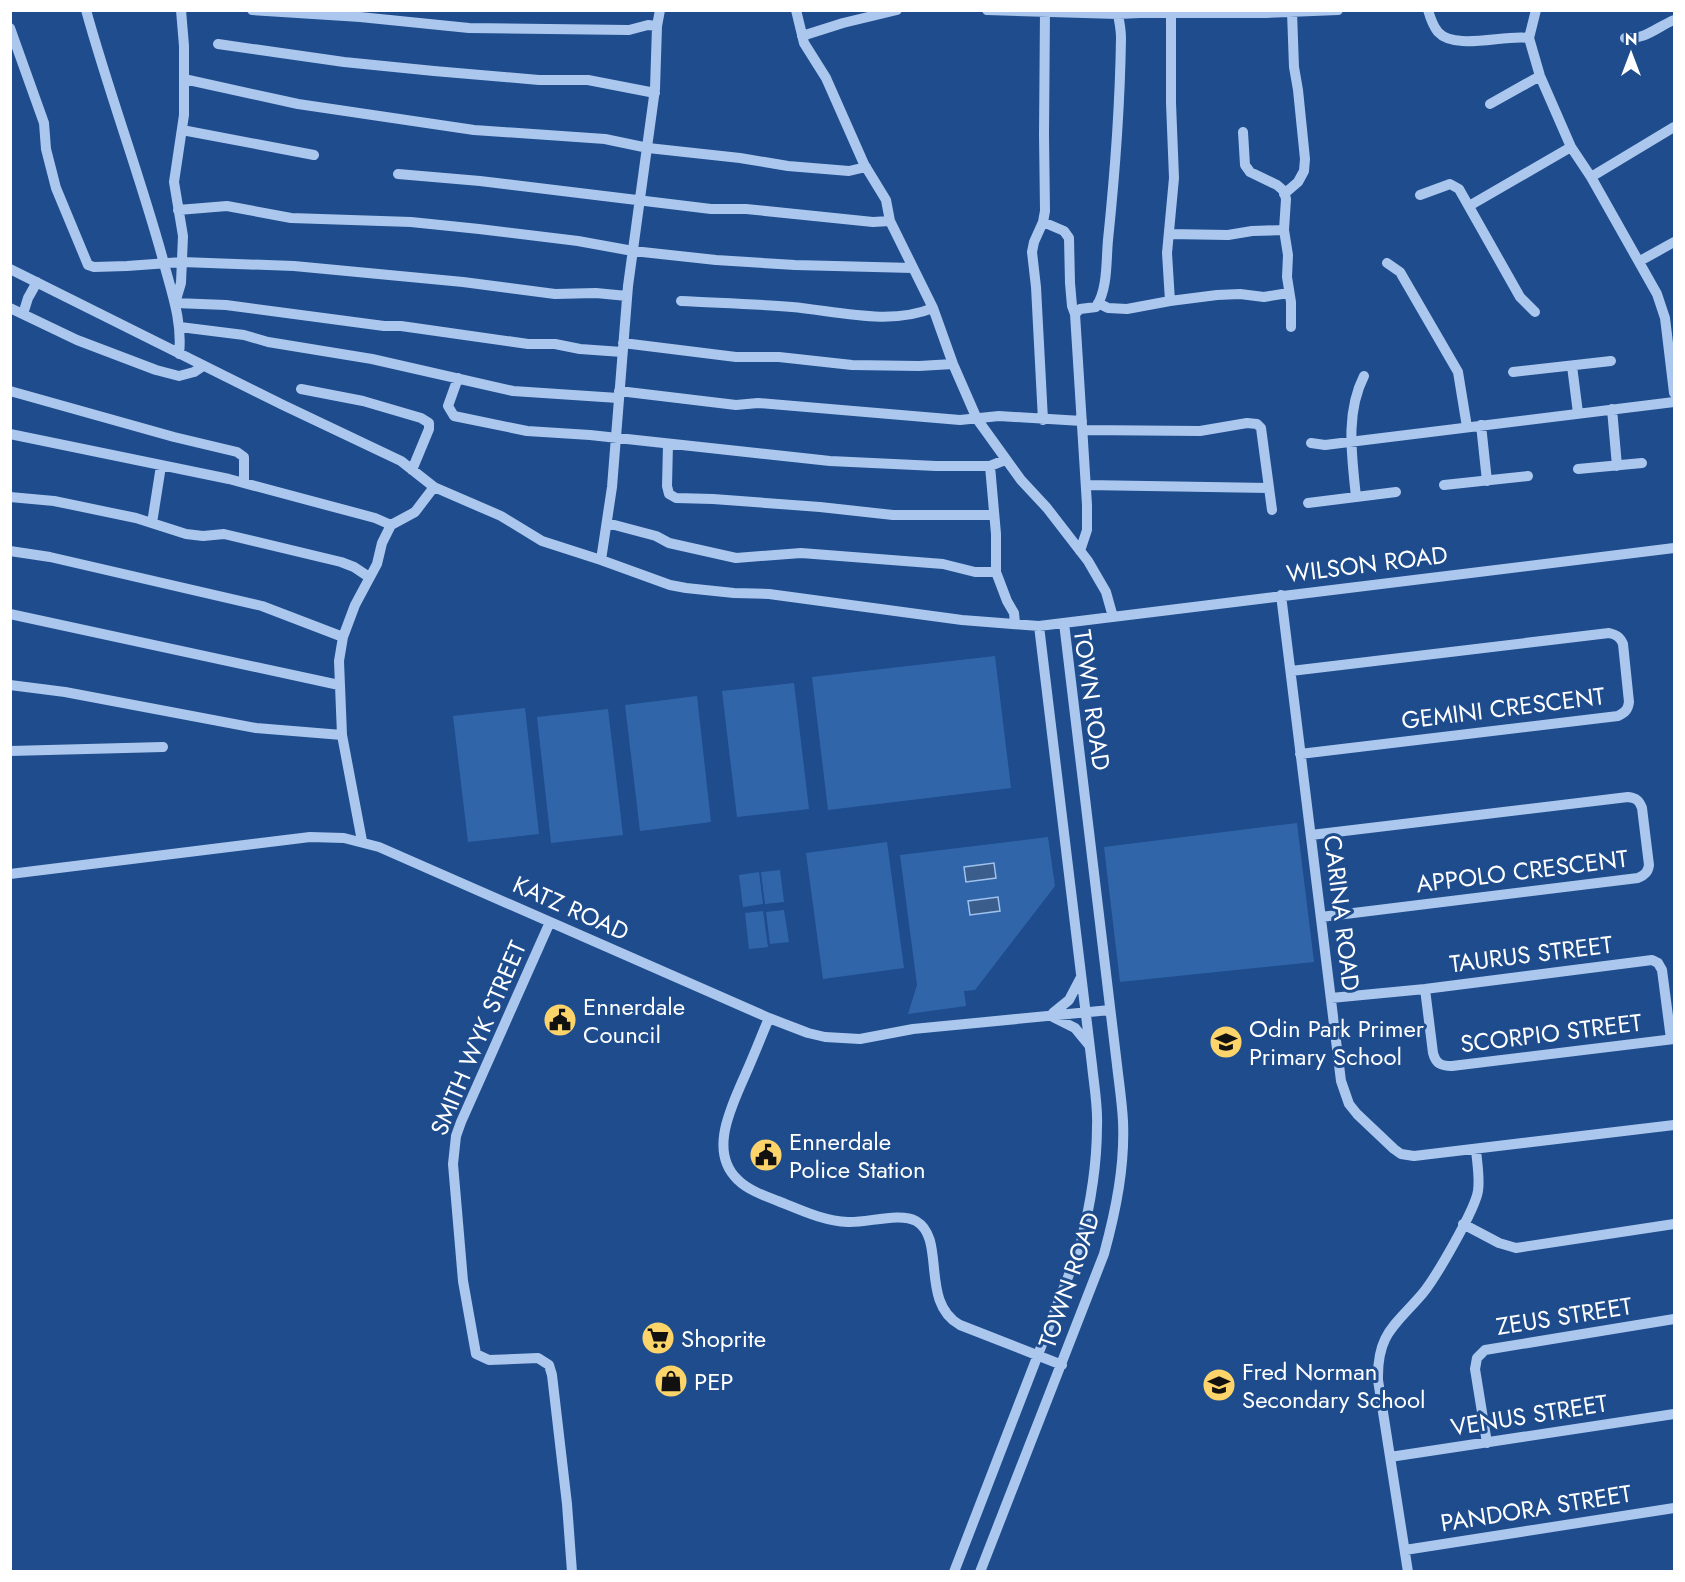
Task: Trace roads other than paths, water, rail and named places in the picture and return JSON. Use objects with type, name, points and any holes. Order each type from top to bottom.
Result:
[{"type":"street","points":[[86,10],[175,303],[180,327],[179,354]]},
{"type":"street","points":[[175,303],[180,283],[183,236],[174,182],[184,115],[184,46],[181,10]]},
{"type":"street","points":[[252,10],[360,17],[469,28],[629,30],[648,25],[657,26]]},
{"type":"street","points":[[601,560],[616,439],[627,296],[655,93],[657,26],[660,10]]},
{"type":"street","points":[[796,10],[802,36],[826,78],[866,167],[886,200],[890,221],[933,308],[953,364],[977,419],[1005,460],[1080,551],[1106,592],[1113,616]]},
{"type":"street","points":[[802,36],[897,10]]},
{"type":"street","points":[[987,10],[1176,13],[1338,10]]},
{"type":"street","points":[[1428,10],[1438,32],[1456,41],[1518,36],[1529,38]]},
{"type":"street","points":[[1536,10],[1529,38],[1540,76],[1571,147],[1591,177],[1657,294],[1665,318],[1674,393]]},
{"type":"street","points":[[1043,420],[1032,252],[1045,211],[1045,12]]},
{"type":"street","points":[[1075,314],[1080,309],[1096,307],[1101,299],[1105,278],[1113,193],[1121,35],[1118,12]]},
{"type":"street","points":[[1284,194],[1304,171],[1305,159],[1294,67],[1292,12]]},
{"type":"street","points":[[1170,300],[1167,253],[1174,178],[1171,103],[1176,13]]},
{"type":"street","points":[[1625,38],[1635,39],[1644,36],[1674,20]]},
{"type":"street","points":[[10,28],[44,123],[46,149],[56,188],[87,265],[94,267],[182,262],[294,266],[464,282],[555,294],[596,293],[627,296]]},
{"type":"street","points":[[218,44],[434,72],[538,80],[588,80],[655,93]]},
{"type":"street","points":[[1490,104],[1540,76]]},
{"type":"street","points":[[184,79],[298,104],[474,130],[605,139],[648,148],[740,158],[788,166],[849,171],[866,167]]},
{"type":"street","points":[[1591,177],[1674,128]]},
{"type":"street","points":[[182,130],[314,155]]},
{"type":"street","points":[[1244,132],[1245,165],[1250,172],[1277,185],[1284,194],[1284,230],[1288,255],[1291,327]]},
{"type":"street","points":[[1468,206],[1571,147]]},
{"type":"street","points":[[398,174],[480,181],[711,209],[746,209],[873,222],[890,221]]},
{"type":"street","points":[[1420,195],[1450,184],[1459,189],[1520,297],[1535,312]]},
{"type":"street","points":[[178,210],[227,206],[291,218],[411,222],[716,260],[913,268]]},
{"type":"street","points":[[1043,222],[1064,231],[1069,238],[1070,283],[1075,314],[1086,485],[1087,530],[1080,551]]},
{"type":"street","points":[[1169,234],[1228,235],[1252,231],[1284,230]]},
{"type":"street","points":[[1640,261],[1674,242]]},
{"type":"street","points":[[1387,262],[1400,272],[1458,372],[1467,427]]},
{"type":"street","points":[[10,269],[401,462],[434,487],[501,516],[542,541],[670,585],[686,588],[769,594],[939,617],[1039,626]]},
{"type":"street","points":[[24,314],[28,298],[37,282]]},
{"type":"street","points":[[1098,303],[1108,308],[1127,309],[1170,300],[1217,295],[1240,294],[1263,297],[1288,293]]},
{"type":"street","points":[[681,301],[790,307],[896,317],[917,315],[933,308]]},
{"type":"street","points":[[175,303],[226,305],[384,326],[457,333],[528,344],[555,344],[580,349],[623,347],[736,357],[779,357],[852,365],[953,364]]},
{"type":"street","points":[[10,308],[77,340],[156,370],[179,376],[194,372],[203,366]]},
{"type":"street","points":[[180,327],[244,335],[268,342],[372,359],[513,392],[619,395],[736,405],[758,403],[960,420],[999,416],[1083,425],[1200,431],[1247,423],[1257,424],[1261,428],[1272,510]]},
{"type":"street","points":[[1513,372],[1611,361]]},
{"type":"street","points":[[1572,366],[1578,413]]},
{"type":"street","points":[[1356,497],[1351,441],[1356,397],[1364,376]]},
{"type":"street","points":[[458,378],[448,406],[454,417],[527,430],[830,461],[990,466],[1005,460]]},
{"type":"street","points":[[301,389],[363,401],[422,418],[429,423],[429,429],[411,470]]},
{"type":"street","points":[[10,392],[237,452],[244,458],[244,483]]},
{"type":"street","points":[[1311,443],[1324,445],[1674,402]]},
{"type":"street","points":[[1612,410],[1617,466]]},
{"type":"street","points":[[1481,425],[1487,481]]},
{"type":"street","points":[[10,434],[244,483],[364,515],[391,525]]},
{"type":"street","points":[[668,444],[667,486],[669,494],[676,498],[820,507],[893,515],[993,515]]},
{"type":"street","points":[[1578,470],[1642,463]]},
{"type":"street","points":[[152,523],[161,466]]},
{"type":"street","points":[[990,466],[996,572],[1006,600],[1014,613],[1015,623]]},
{"type":"street","points":[[1444,485],[1528,476]]},
{"type":"street","points":[[1086,485],[1269,488]]},
{"type":"street","points":[[362,841],[342,735],[339,661],[343,637],[391,525],[416,512],[434,487]]},
{"type":"street","points":[[1308,503],[1396,492]]},
{"type":"street","points":[[10,497],[54,501],[136,518],[186,534],[203,536],[224,534],[330,559],[354,567],[369,577]]},
{"type":"street","points":[[607,523],[656,536],[669,543],[736,558],[801,554],[943,564],[975,572],[996,572]]},
{"type":"street","name":"WILSON ROAD","points":[[1064,623],[1674,548]]},
{"type":"street","points":[[10,551],[50,557],[262,606],[343,637]]},
{"type":"street","name":"CARINA ROAD","points":[[1281,595],[1341,1080],[1349,1104],[1394,1149],[1401,1154],[1414,1156],[1674,1125]]},
{"type":"street","points":[[10,614],[339,685]]},
{"type":"street","name":"TOWN ROAD","points":[[954,1572],[1080,1246],[1090,1208],[1096,1165],[1098,1124],[1039,626],[1064,623],[1123,1121],[1122,1164],[1116,1210],[1104,1254],[980,1572]]},
{"type":"street","name":"GEMINI CRESCENT","points":[[1291,671],[1609,633],[1615,634],[1623,644],[1629,702],[1628,708],[1618,716],[1300,754]]},
{"type":"street","points":[[10,684],[65,692],[256,728],[342,735]]},
{"type":"street","points":[[10,751],[163,747]]},
{"type":"street","name":"APPOLO CRESCENT","points":[[1311,836],[1628,797],[1635,798],[1640,802],[1642,808],[1649,865],[1644,876],[1321,917]]},
{"type":"street","name":"KATZ ROAD","points":[[10,874],[310,837],[344,838],[379,847],[769,1018],[816,1035],[860,1039],[913,1029],[1110,1010]]},
{"type":"street","name":"SMITH WYK STREET","points":[[550,922],[461,1122],[454,1144],[453,1164],[463,1281],[475,1350],[479,1356],[489,1360],[538,1358],[549,1365],[552,1375],[567,1504],[572,1572]]},
{"type":"street","name":"TAURUS STREET","points":[[1331,998],[1425,989],[1652,960],[1658,963],[1662,970],[1673,1039]]},
{"type":"street","points":[[1047,1015],[1069,1000],[1075,992],[1081,975]]},
{"type":"street","name":"SCORPIO STREET","points":[[1425,989],[1433,1053],[1436,1061],[1442,1065],[1452,1066],[1673,1039]]},
{"type":"street","points":[[1047,1015],[1075,1028],[1089,1045]]},
{"type":"street","points":[[769,1018],[725,1126],[726,1159],[738,1180],[768,1197],[826,1220],[850,1222],[903,1218],[916,1221],[927,1233],[939,1301],[946,1315],[960,1325],[1062,1365]]},
{"type":"street","points":[[1408,1572],[1378,1380],[1380,1350],[1393,1325],[1423,1293],[1436,1275],[1478,1194],[1476,1149]]},
{"type":"street","points":[[1463,1224],[1499,1243],[1516,1248],[1674,1224]]},
{"type":"street","name":"ZEUS STREET","points":[[1487,1443],[1475,1368],[1477,1358],[1485,1350],[1674,1319]]},
{"type":"street","name":"VENUS STREET","points":[[1390,1457],[1674,1413]]},
{"type":"street","name":"PANDORA STREET","points":[[1405,1550],[1674,1508]]},
{"type":"place","name":"Ennerdale Council","points":[[560,1020]]},
{"type":"place","name":"Odin Park Primer Primary School","points":[[1226,1042]]},
{"type":"place","name":"Ennerdale Police Station","points":[[766,1155]]},
{"type":"place","name":"Shoprite","points":[[658,1338]]},
{"type":"place","name":"PEP","points":[[671,1381]]},
{"type":"place","name":"Fred Norman Secondary School","points":[[1219,1385]]}]
